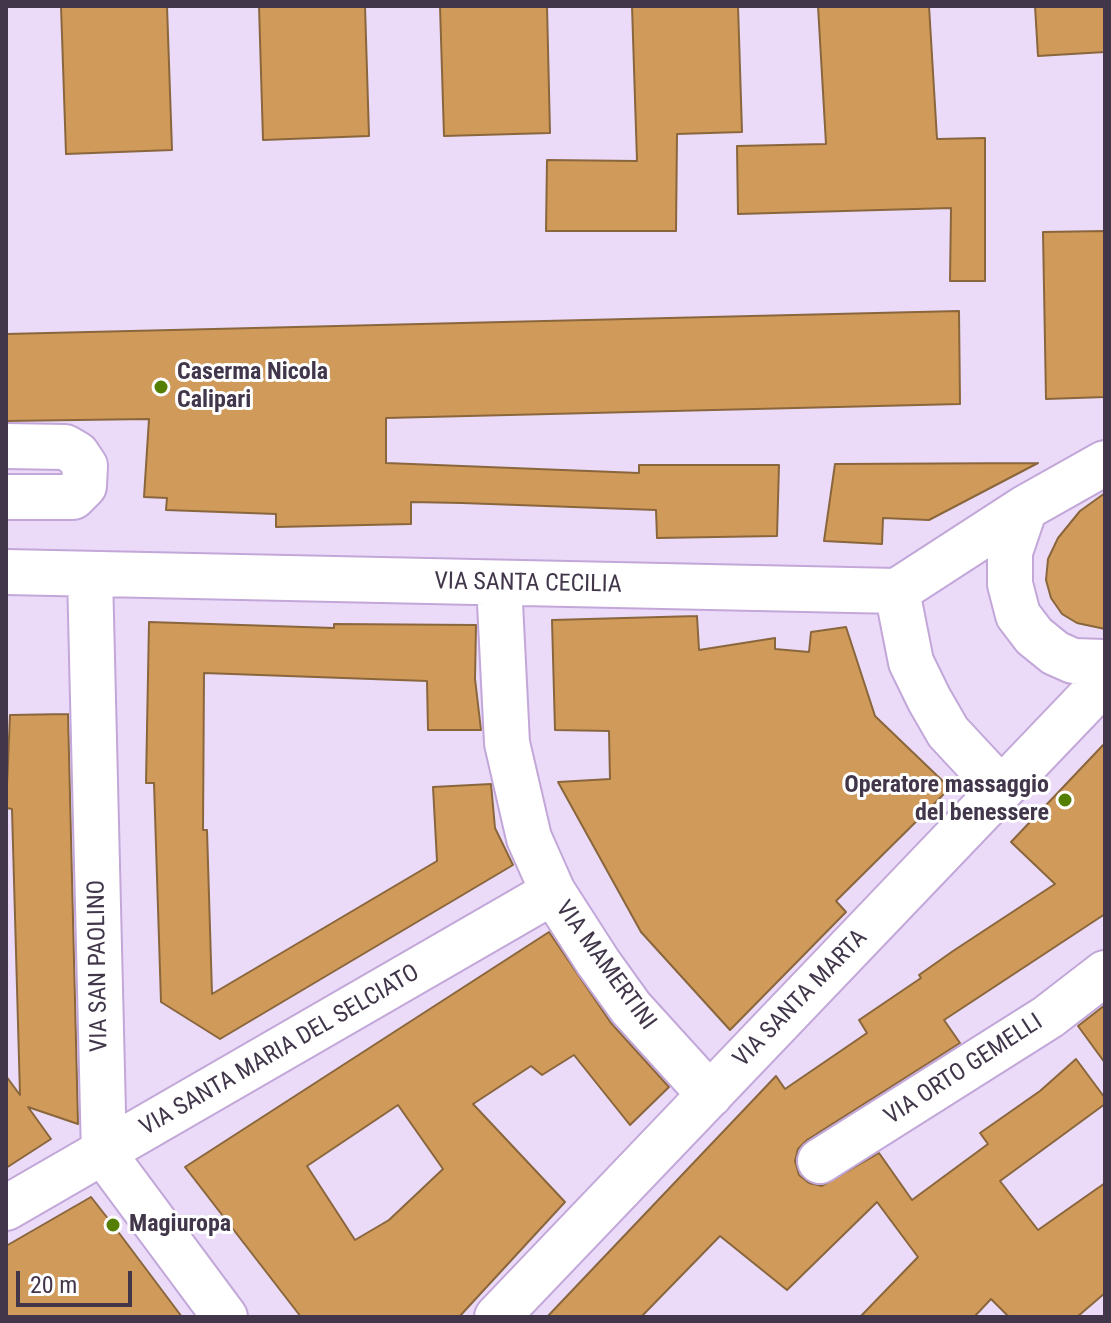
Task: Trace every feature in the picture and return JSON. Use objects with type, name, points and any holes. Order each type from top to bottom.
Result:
[{"type":"street","points":[[6,446],[65,447],[77,454],[85,466],[84,486],[73,497],[6,497]]},
{"type":"street","points":[[1001,789],[948,732],[929,699],[911,662],[897,591],[1025,508],[1105,463]]},
{"type":"street","points":[[1025,508],[1010,552],[1010,584],[1018,615],[1034,636],[1055,653],[1073,661],[1105,662]]},
{"type":"street","name":"VIA SANTA CECILIA","points":[[6,572],[897,591]]},
{"type":"street","name":"VIA SAN PAOLINO","points":[[90,575],[104,1154]]},
{"type":"street","name":"VIA MAMERTINI","points":[[499,583],[507,743],[529,838],[553,892],[631,1008],[710,1095]]},
{"type":"street","name":"VIA SANTA MARTA","points":[[497,1317],[1105,681]]},
{"type":"street","name":"VIA SANTA MARIA DEL SELCIATO","points":[[6,1208],[553,892]]},
{"type":"street","name":"VIA ORTO GEMELLI","points":[[820,1161],[1048,1017],[1105,973]]},
{"type":"street","points":[[104,1154],[225,1317]]},
{"type":"building","points":[[61,6],[167,6],[172,150],[66,154]]},
{"type":"building","points":[[259,6],[365,6],[369,136],[263,140]]},
{"type":"building","points":[[440,6],[547,6],[550,133],[444,136]]},
{"type":"building","points":[[632,6],[738,6],[742,132],[677,134],[676,231],[546,231],[547,160],[637,161]]},
{"type":"building","points":[[818,6],[929,6],[937,139],[985,138],[985,281],[950,281],[951,208],[738,214],[737,146],[826,144]]},
{"type":"building","points":[[1035,6],[1105,6],[1105,52],[1038,56]]},
{"type":"building","points":[[1105,231],[1105,397],[1046,399],[1043,232]]},
{"type":"building","points":[[959,311],[960,404],[386,418],[386,463],[639,473],[639,465],[779,465],[777,536],[657,538],[656,510],[411,502],[411,524],[276,527],[276,514],[166,510],[167,498],[144,497],[149,419],[6,421],[6,334]]},
{"type":"building","points":[[1038,463],[929,520],[883,518],[882,544],[824,541],[835,464]]},
{"type":"building","points":[[1105,493],[1105,629],[1077,623],[1062,614],[1051,598],[1046,580],[1048,559],[1058,538],[1080,511]]},
{"type":"building","points":[[697,616],[699,650],[775,638],[775,649],[809,652],[811,632],[846,627],[875,716],[950,788],[836,901],[846,912],[730,1030],[641,932],[558,782],[610,779],[609,731],[555,730],[552,620]]},
{"type":"building","points":[[149,622],[334,628],[334,624],[476,625],[475,679],[481,730],[428,730],[427,681],[204,673],[203,830],[207,830],[212,994],[437,861],[433,787],[491,784],[495,828],[513,865],[220,1039],[161,1002],[154,783],[146,783]]},
{"type":"building","points":[[68,714],[78,1124],[28,1107],[51,1139],[6,1168],[6,1076],[20,1095],[12,809],[6,808],[10,715]]},
{"type":"building","points":[[1105,743],[1105,914],[944,1020],[960,1043],[807,1140],[798,1149],[795,1161],[799,1175],[809,1183],[822,1186],[879,1153],[912,1200],[988,1144],[980,1133],[1040,1091],[1076,1059],[1105,1098],[1105,1104],[1000,1181],[1038,1230],[1105,1183],[1105,1293],[1077,1317],[1009,1317],[991,1299],[974,1317],[860,1317],[918,1257],[877,1202],[787,1290],[720,1236],[641,1317],[547,1317],[776,1076],[785,1089],[867,1033],[859,1020],[921,978],[919,975],[953,951],[1055,884],[1011,842]]},
{"type":"building","points":[[549,932],[611,1023],[669,1087],[630,1125],[574,1055],[542,1075],[531,1066],[473,1104],[565,1202],[459,1317],[301,1317],[185,1167]],"holes":[[[398,1105],[443,1169],[389,1220],[355,1240],[307,1166]]]},
{"type":"building","points":[[1105,1005],[1105,1063],[1078,1026]]},
{"type":"building","points":[[91,1197],[182,1317],[6,1317],[6,1246]]},
{"type":"place","name":"Caserma Nicola Calipari","points":[[161,387]]},
{"type":"place","name":"Operatore massaggio del benessere","points":[[1065,800]]},
{"type":"place","name":"Magiuropa","points":[[113,1225]]}]
